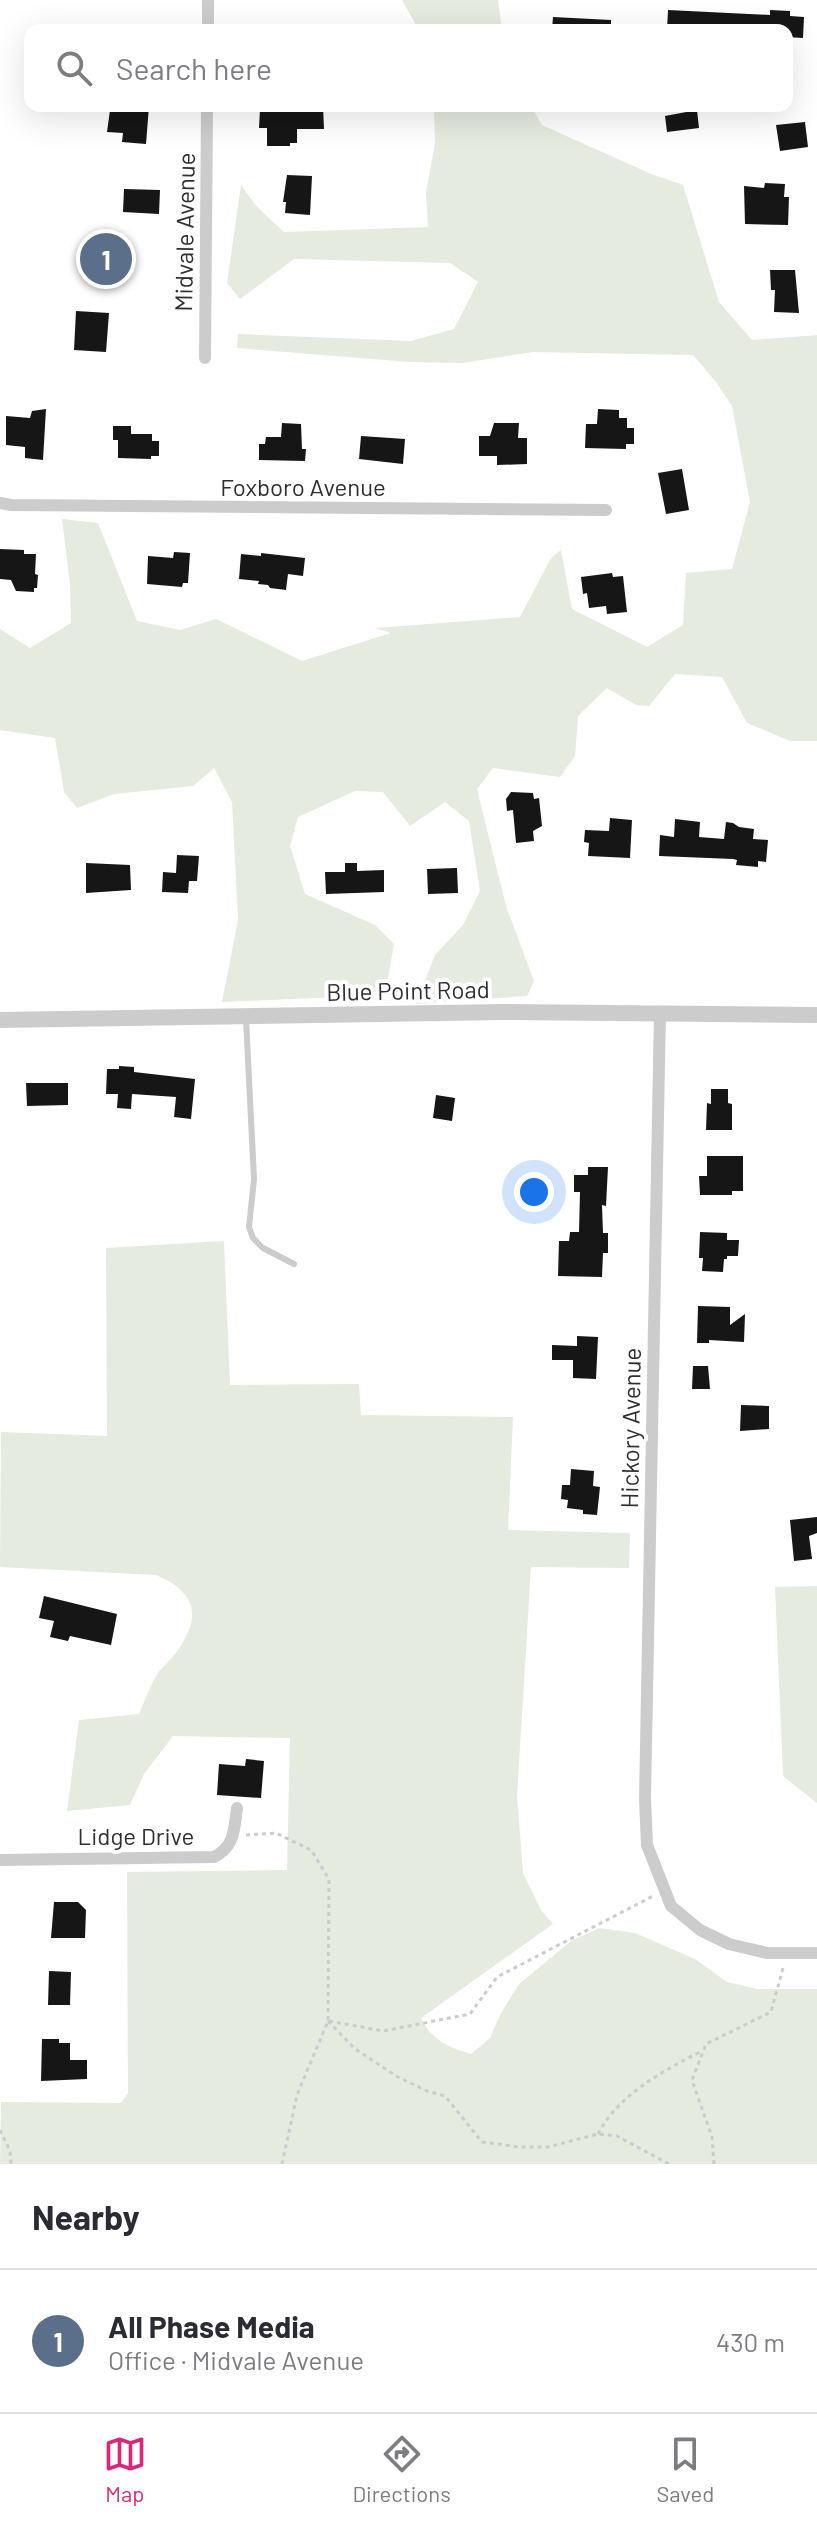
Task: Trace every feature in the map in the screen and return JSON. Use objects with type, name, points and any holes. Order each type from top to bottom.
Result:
[{"type":"street","points":[[208,0],[208,24]]},
{"type":"street","name":"Midvale Avenue","points":[[205,358],[207,112]]},
{"type":"street","name":"Foxboro Avenue","points":[[0,503],[42,506],[606,510]]},
{"type":"street","name":"Blue Point Road","points":[[0,1020],[660,1012],[817,1015]]},
{"type":"street","name":"Hickory Avenue","points":[[660,1012],[645,1799],[647,1845],[663,1890]]},
{"type":"street","points":[[233,1836],[237,1808]]},
{"type":"street","name":"Lidge Drive","points":[[0,1860],[214,1857],[225,1852],[233,1836]]},
{"type":"street","points":[[663,1890],[671,1906],[700,1930],[729,1944],[767,1953],[817,1953]]},
{"type":"lane","points":[[245,1018],[254,1154],[249,1227],[253,1238],[263,1248],[294,1264]]},
{"type":"path","points":[[233,1836],[276,1833],[311,1850],[329,1879],[328,2021],[297,2095],[282,2164]]},
{"type":"path","points":[[328,2021],[383,2031],[470,2014],[497,1977],[663,1890]]},
{"type":"path","points":[[714,2164],[712,2137],[692,2080],[706,2044],[771,2012],[787,1953]]},
{"type":"path","points":[[328,2021],[354,2048],[396,2076],[445,2096],[482,2142],[548,2147],[598,2134],[617,2136],[669,2164]]},
{"type":"path","points":[[598,2134],[608,2114],[650,2081],[704,2050]]},
{"type":"path","points":[[0,2130],[10,2151],[11,2164]]},
{"type":"shaded area","points":[[402,0],[498,0],[501,24],[416,24]]},
{"type":"shaded area","points":[[434,112],[534,112],[542,125],[683,185],[719,302],[752,340],[817,335],[817,741],[790,741],[747,723],[722,677],[675,674],[649,706],[636,705],[607,688],[578,716],[575,756],[560,777],[493,768],[477,789],[506,906],[534,981],[527,996],[416,1004],[435,955],[463,925],[480,891],[469,821],[445,802],[410,826],[383,792],[355,791],[298,817],[290,846],[305,894],[375,925],[394,944],[385,995],[222,1002],[238,920],[232,802],[214,768],[193,786],[114,794],[77,808],[64,792],[55,738],[0,730],[0,629],[30,648],[71,623],[62,519],[98,523],[137,621],[180,630],[216,619],[302,661],[391,633],[375,628],[520,617],[551,558],[561,550],[572,609],[647,647],[683,625],[686,573],[732,569],[750,502],[732,406],[693,355],[533,352],[462,363],[410,362],[237,348],[238,334],[411,341],[454,329],[478,282],[450,263],[294,259],[240,299],[227,283],[241,185],[257,207],[284,232],[428,227],[426,192],[435,144]]},
{"type":"shaded area","points":[[224,1241],[230,1385],[359,1384],[361,1415],[513,1417],[508,1530],[630,1533],[629,1568],[531,1567],[517,1796],[523,1873],[541,1910],[553,1924],[421,2018],[425,2026],[441,2042],[471,2054],[490,2038],[519,1984],[571,1941],[599,1928],[635,1933],[695,1959],[727,1982],[757,1989],[817,1989],[817,2164],[0,2164],[1,2102],[121,2103],[128,2093],[127,1872],[287,1870],[290,1738],[173,1736],[144,1774],[130,1805],[67,1811],[79,1720],[139,1714],[158,1673],[184,1641],[192,1618],[191,1608],[188,1598],[180,1590],[156,1575],[0,1567],[1,1432],[107,1436],[106,1248]]},
{"type":"shaded area","points":[[817,1586],[817,1803],[783,1776],[775,1587]]},
{"type":"building","points":[[668,10],[770,15],[770,10],[790,11],[790,16],[804,17],[803,38],[793,37],[793,24],[667,24]]},
{"type":"building","points":[[553,17],[611,20],[611,24],[552,24]]},
{"type":"building","points":[[110,112],[149,112],[146,144],[122,142],[123,133],[107,132]]},
{"type":"building","points":[[260,112],[323,112],[324,129],[297,129],[297,143],[290,143],[290,146],[267,146],[267,128],[259,128]]},
{"type":"building","points":[[697,112],[699,128],[667,132],[665,116]]},
{"type":"building","points":[[805,122],[808,147],[780,151],[776,125]]},
{"type":"building","points":[[287,175],[312,176],[310,215],[285,213],[286,202],[283,202]]},
{"type":"building","points":[[765,183],[785,184],[784,197],[789,197],[788,225],[745,224],[744,186],[764,188]]},
{"type":"building","points":[[124,189],[160,190],[159,214],[123,212]]},
{"type":"building","points":[[117,238],[121,277],[96,279],[92,241]]},
{"type":"building","points":[[770,270],[795,270],[799,313],[774,312],[775,290],[771,290]]},
{"type":"building","points":[[76,311],[109,313],[106,352],[74,350]]},
{"type":"building","points":[[46,409],[43,460],[25,458],[25,447],[6,445],[6,416],[30,418],[32,411]]},
{"type":"building","points":[[598,409],[619,410],[619,418],[627,418],[627,428],[634,428],[634,444],[626,444],[626,449],[585,448],[586,424],[597,424]]},
{"type":"building","points":[[282,423],[301,424],[305,461],[259,460],[259,444],[265,444],[266,437],[281,437]]},
{"type":"building","points":[[494,423],[519,423],[518,438],[527,438],[527,464],[497,465],[497,456],[479,456],[479,436],[490,436]]},
{"type":"building","points":[[113,426],[131,426],[131,434],[152,434],[152,441],[159,441],[159,456],[151,456],[151,459],[118,458],[118,440],[113,440]]},
{"type":"building","points":[[361,436],[405,439],[403,464],[359,459]]},
{"type":"building","points":[[682,469],[689,510],[666,514],[658,473]]},
{"type":"building","points":[[0,549],[36,554],[35,574],[38,575],[34,592],[16,591],[11,580],[0,579]]},
{"type":"building","points":[[174,552],[190,553],[188,583],[183,583],[182,587],[147,584],[148,556],[173,558]]},
{"type":"building","points":[[261,553],[305,558],[303,576],[288,574],[286,590],[258,584],[259,581],[239,579],[241,554],[261,556]]},
{"type":"building","points":[[612,573],[613,577],[623,576],[627,612],[607,614],[606,606],[589,608],[581,577]]},
{"type":"building","points":[[511,792],[533,793],[534,799],[539,798],[542,826],[533,831],[534,841],[516,843],[513,810],[507,811],[506,799]]},
{"type":"building","points":[[610,818],[632,820],[630,858],[588,856],[589,843],[584,842],[585,830],[609,831]]},
{"type":"building","points":[[675,819],[700,822],[699,837],[724,839],[726,822],[754,829],[753,839],[768,840],[766,862],[758,861],[758,867],[736,865],[737,860],[733,859],[659,856],[660,835],[674,837]]},
{"type":"building","points":[[177,855],[199,856],[197,881],[189,881],[188,893],[162,892],[163,872],[176,873]]},
{"type":"building","points":[[86,863],[130,865],[131,890],[86,893]]},
{"type":"building","points":[[345,863],[357,863],[357,871],[384,870],[384,892],[326,894],[325,872],[345,872]]},
{"type":"building","points":[[457,868],[458,893],[428,894],[427,869]]},
{"type":"building","points":[[119,1066],[134,1067],[134,1072],[195,1079],[191,1119],[174,1117],[176,1097],[132,1094],[131,1109],[117,1108],[118,1094],[106,1094],[107,1069],[119,1069]]},
{"type":"building","points":[[26,1083],[68,1083],[68,1105],[27,1106]]},
{"type":"building","points":[[711,1089],[728,1089],[728,1103],[732,1104],[732,1130],[706,1130]]},
{"type":"building","points":[[436,1095],[455,1098],[452,1121],[433,1118]]},
{"type":"building","points":[[707,1156],[743,1156],[743,1191],[732,1191],[732,1195],[700,1195],[699,1176],[707,1176]]},
{"type":"building","points":[[588,1167],[608,1167],[606,1206],[602,1205],[603,1233],[608,1233],[608,1253],[603,1253],[602,1277],[558,1276],[559,1241],[569,1241],[570,1232],[579,1232],[580,1192],[574,1192],[574,1175],[588,1175]]},
{"type":"building","points":[[700,1232],[727,1233],[727,1240],[739,1240],[738,1256],[724,1259],[723,1272],[702,1271]]},
{"type":"building","points":[[698,1306],[730,1307],[730,1325],[745,1314],[744,1342],[709,1340],[709,1343],[697,1343]]},
{"type":"building","points":[[577,1336],[598,1337],[596,1379],[573,1378],[573,1360],[552,1360],[552,1345],[577,1346]]},
{"type":"building","points":[[693,1366],[708,1366],[710,1389],[692,1389]]},
{"type":"building","points":[[741,1405],[769,1406],[769,1429],[740,1431]]},
{"type":"building","points":[[571,1469],[594,1471],[593,1486],[600,1487],[597,1515],[567,1508],[568,1500],[561,1499],[562,1485],[570,1485]]},
{"type":"building","points":[[817,1517],[817,1533],[809,1536],[812,1559],[794,1561],[790,1520]]},
{"type":"building","points":[[44,1596],[117,1614],[111,1645],[70,1636],[68,1641],[50,1637],[54,1621],[39,1618]]},
{"type":"building","points":[[246,1759],[264,1761],[261,1798],[217,1795],[219,1764],[245,1766]]},
{"type":"building","points":[[54,1902],[78,1902],[86,1910],[85,1938],[51,1938]]},
{"type":"building","points":[[49,1971],[71,1972],[70,2005],[48,2005]]},
{"type":"building","points":[[42,2039],[59,2039],[59,2043],[70,2043],[70,2060],[87,2060],[87,2079],[41,2081]]},
{"type":"place","name":"All Phase Media","points":[[106,259]]}]
